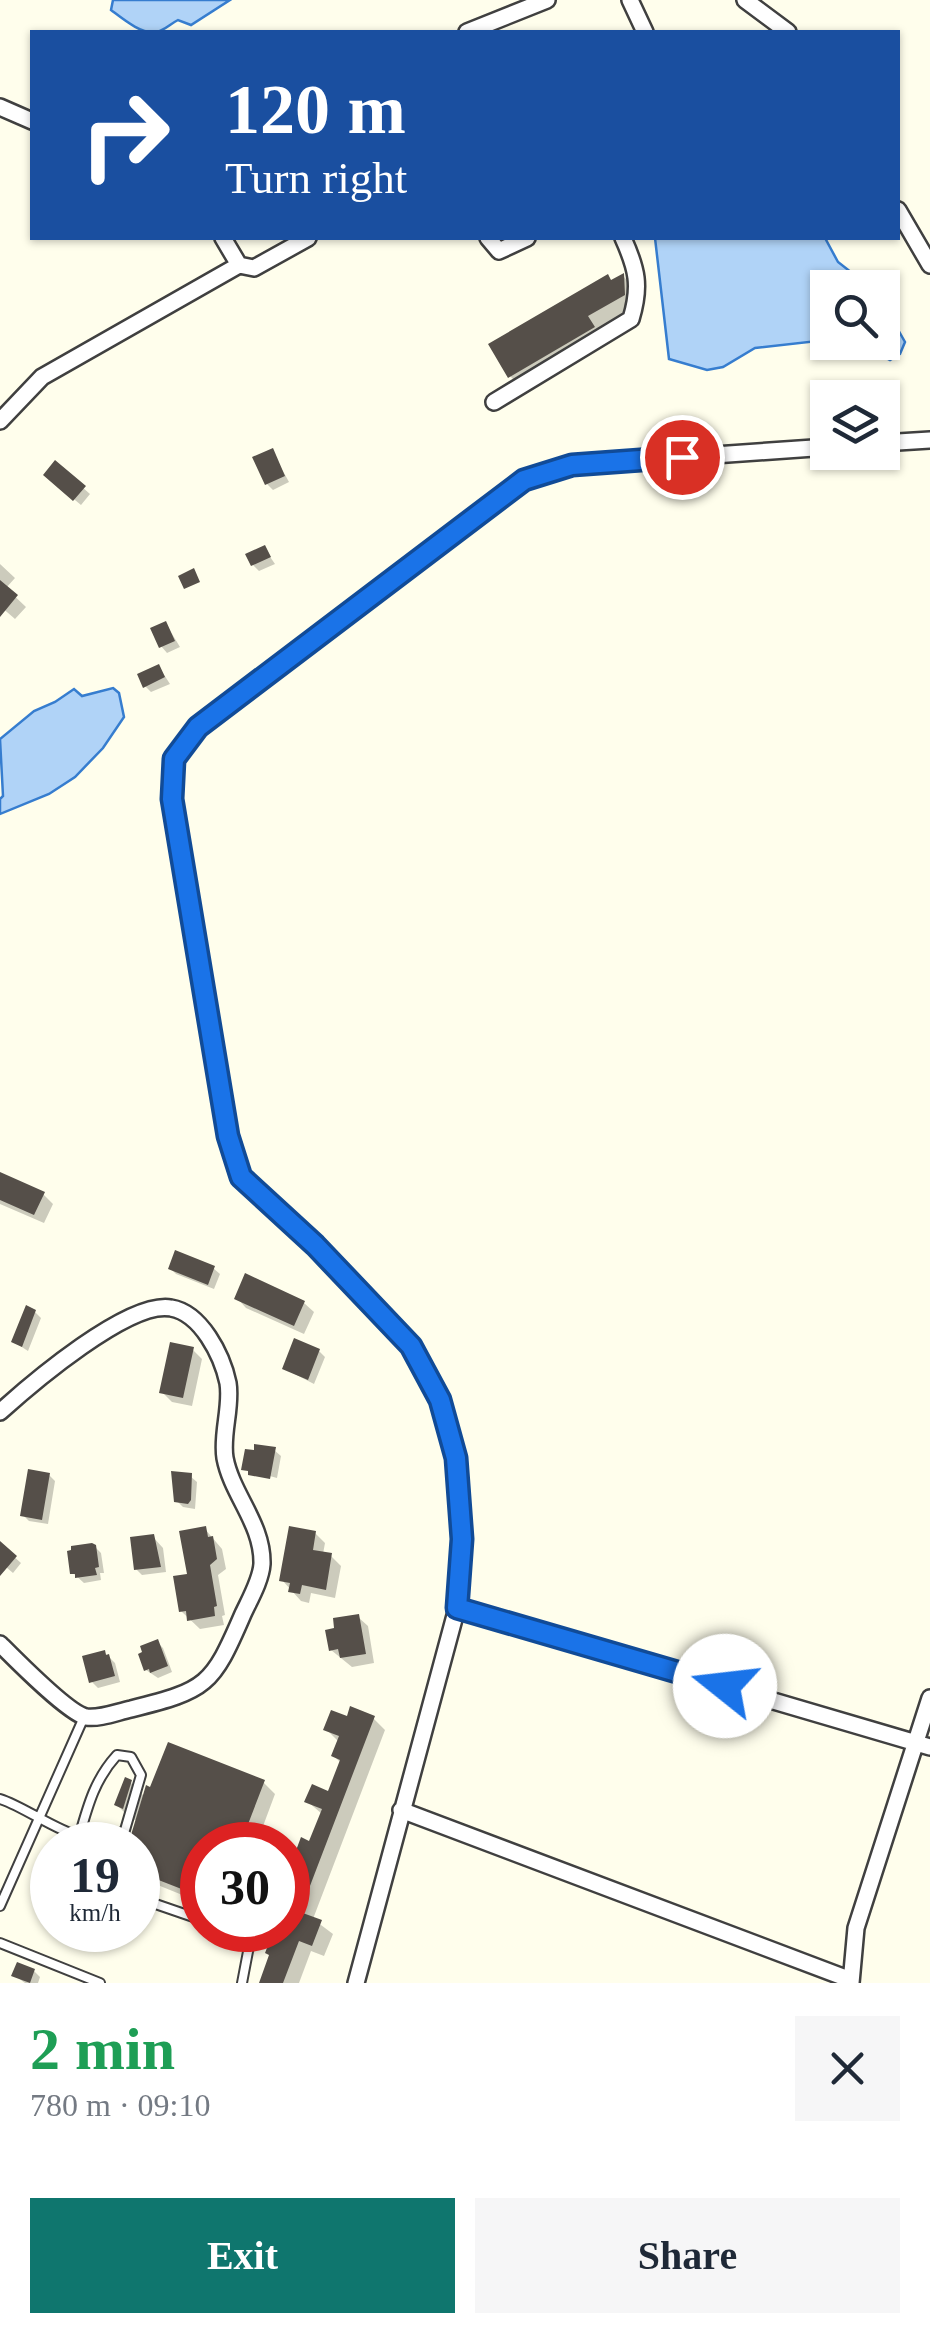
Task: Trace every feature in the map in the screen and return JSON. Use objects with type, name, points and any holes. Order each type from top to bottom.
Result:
[{"type":"street","points":[[472,30],[547,0]]},
{"type":"street","points":[[630,0],[644,30]]},
{"type":"street","points":[[745,0],[785,30]]},
{"type":"street","points":[[0,108],[30,120]]},
{"type":"street","points":[[900,213],[930,264]]},
{"type":"street","points":[[224,240],[239,265]]},
{"type":"street","points":[[0,421],[42,377],[239,265],[254,268],[304,240]]},
{"type":"street","points":[[490,240],[499,250],[522,240]]},
{"type":"street","points":[[494,402],[631,319],[640,291],[624,240]]},
{"type":"street","points":[[900,442],[930,440]]},
{"type":"street","points":[[356,1983],[457,1608],[462,1539],[456,1458],[440,1400],[411,1346],[315,1245],[241,1177],[228,1136],[172,799],[174,759],[198,727],[524,480],[572,465],[810,448]]},
{"type":"street","points":[[0,1412],[75,1351],[134,1316],[170,1307],[191,1315],[207,1334],[228,1383],[224,1453],[229,1474],[260,1542],[262,1568],[223,1660],[202,1684],[184,1695],[84,1717],[0,1644]]},
{"type":"street","points":[[457,1608],[923,1745]]},
{"type":"street","points":[[401,1810],[851,1982],[856,1928],[923,1745],[930,1698]]},
{"type":"lane","points":[[0,1906],[84,1717]]},
{"type":"lane","points":[[118,1754],[131,1757],[141,1775],[124,1830],[101,1842],[83,1841],[92,1792],[104,1769],[118,1754]]},
{"type":"lane","points":[[0,1800],[17,1804],[46,1822]]},
{"type":"lane","points":[[0,1943],[100,1983]]},
{"type":"lane","points":[[242,1983],[248,1952]]},
{"type":"water","points":[[113,0],[230,0],[191,25],[178,20],[162,30],[143,30],[111,10]]},
{"type":"water","points":[[655,240],[826,240],[838,262],[848,270],[810,270],[810,342],[755,348],[723,367],[707,370],[669,359]]},
{"type":"water","points":[[113,688],[119,693],[124,717],[103,748],[75,777],[49,794],[0,814],[0,739],[34,711],[74,689],[82,696]]},
{"type":"building","points":[[624,273],[625,295],[588,316],[595,327],[508,378],[488,344],[608,274],[611,280]]},
{"type":"building","points":[[273,448],[285,476],[265,485],[252,457]]},
{"type":"building","points":[[55,460],[86,486],[73,501],[43,475]]},
{"type":"building","points":[[265,545],[271,557],[251,566],[245,554]]},
{"type":"building","points":[[194,568],[200,582],[184,589],[178,576]]},
{"type":"building","points":[[0,580],[18,595],[0,617]]},
{"type":"building","points":[[166,621],[175,641],[159,648],[150,628]]},
{"type":"building","points":[[159,664],[165,677],[143,688],[137,674]]},
{"type":"building","points":[[0,1172],[45,1192],[34,1215],[0,1200]]},
{"type":"building","points":[[175,1250],[215,1266],[208,1285],[168,1269]]},
{"type":"building","points":[[245,1273],[305,1301],[294,1326],[234,1299]]},
{"type":"building","points":[[26,1305],[36,1310],[22,1347],[11,1342]]},
{"type":"building","points":[[294,1338],[320,1349],[308,1380],[282,1369]]},
{"type":"building","points":[[170,1342],[194,1347],[183,1398],[159,1393]]},
{"type":"building","points":[[254,1444],[276,1447],[270,1479],[241,1470],[245,1449],[254,1450]]},
{"type":"building","points":[[28,1469],[50,1473],[42,1520],[20,1516]]},
{"type":"building","points":[[171,1471],[192,1473],[188,1504],[174,1502]]},
{"type":"building","points":[[206,1526],[208,1537],[213,1536],[217,1559],[210,1565],[215,1616],[187,1621],[186,1611],[179,1612],[173,1576],[187,1574],[179,1531]]},
{"type":"building","points":[[289,1526],[316,1531],[313,1550],[332,1553],[326,1590],[302,1585],[300,1594],[288,1592],[290,1583],[279,1581]]},
{"type":"building","points":[[154,1534],[161,1567],[134,1570],[130,1537]]},
{"type":"building","points":[[0,1541],[17,1556],[0,1576]]},
{"type":"building","points":[[96,1545],[97,1575],[75,1578],[75,1574],[70,1574],[67,1551],[71,1546]]},
{"type":"building","points":[[359,1614],[366,1654],[340,1658],[338,1649],[329,1651],[325,1630],[334,1628],[333,1618]]},
{"type":"building","points":[[158,1639],[168,1666],[150,1673],[149,1669],[144,1671],[138,1654],[142,1652],[140,1646]]},
{"type":"building","points":[[105,1650],[115,1676],[89,1683],[82,1656]]},
{"type":"building","points":[[350,1706],[375,1716],[310,1886],[310,1839],[322,1809],[304,1802],[312,1784],[328,1791],[340,1760],[331,1756],[339,1736],[323,1730],[331,1710],[347,1716]]},
{"type":"building","points":[[168,1742],[265,1780],[249,1822],[180,1822],[180,1888],[160,1881],[160,1822],[135,1822],[146,1785],[150,1787]]},
{"type":"building","points":[[125,1777],[132,1780],[123,1809],[114,1805]]},
{"type":"building","points":[[310,1916],[322,1920],[310,1945]]},
{"type":"building","points":[[295,1952],[283,1983],[259,1983],[269,1955],[265,1953]]},
{"type":"building","points":[[17,1962],[35,1969],[30,1983],[11,1976]]},
{"type":"route","points":[[682,457],[572,465],[524,480],[198,727],[174,759],[172,799],[228,1136],[241,1177],[315,1245],[411,1346],[440,1400],[456,1458],[462,1539],[457,1608],[725,1686]]}]
